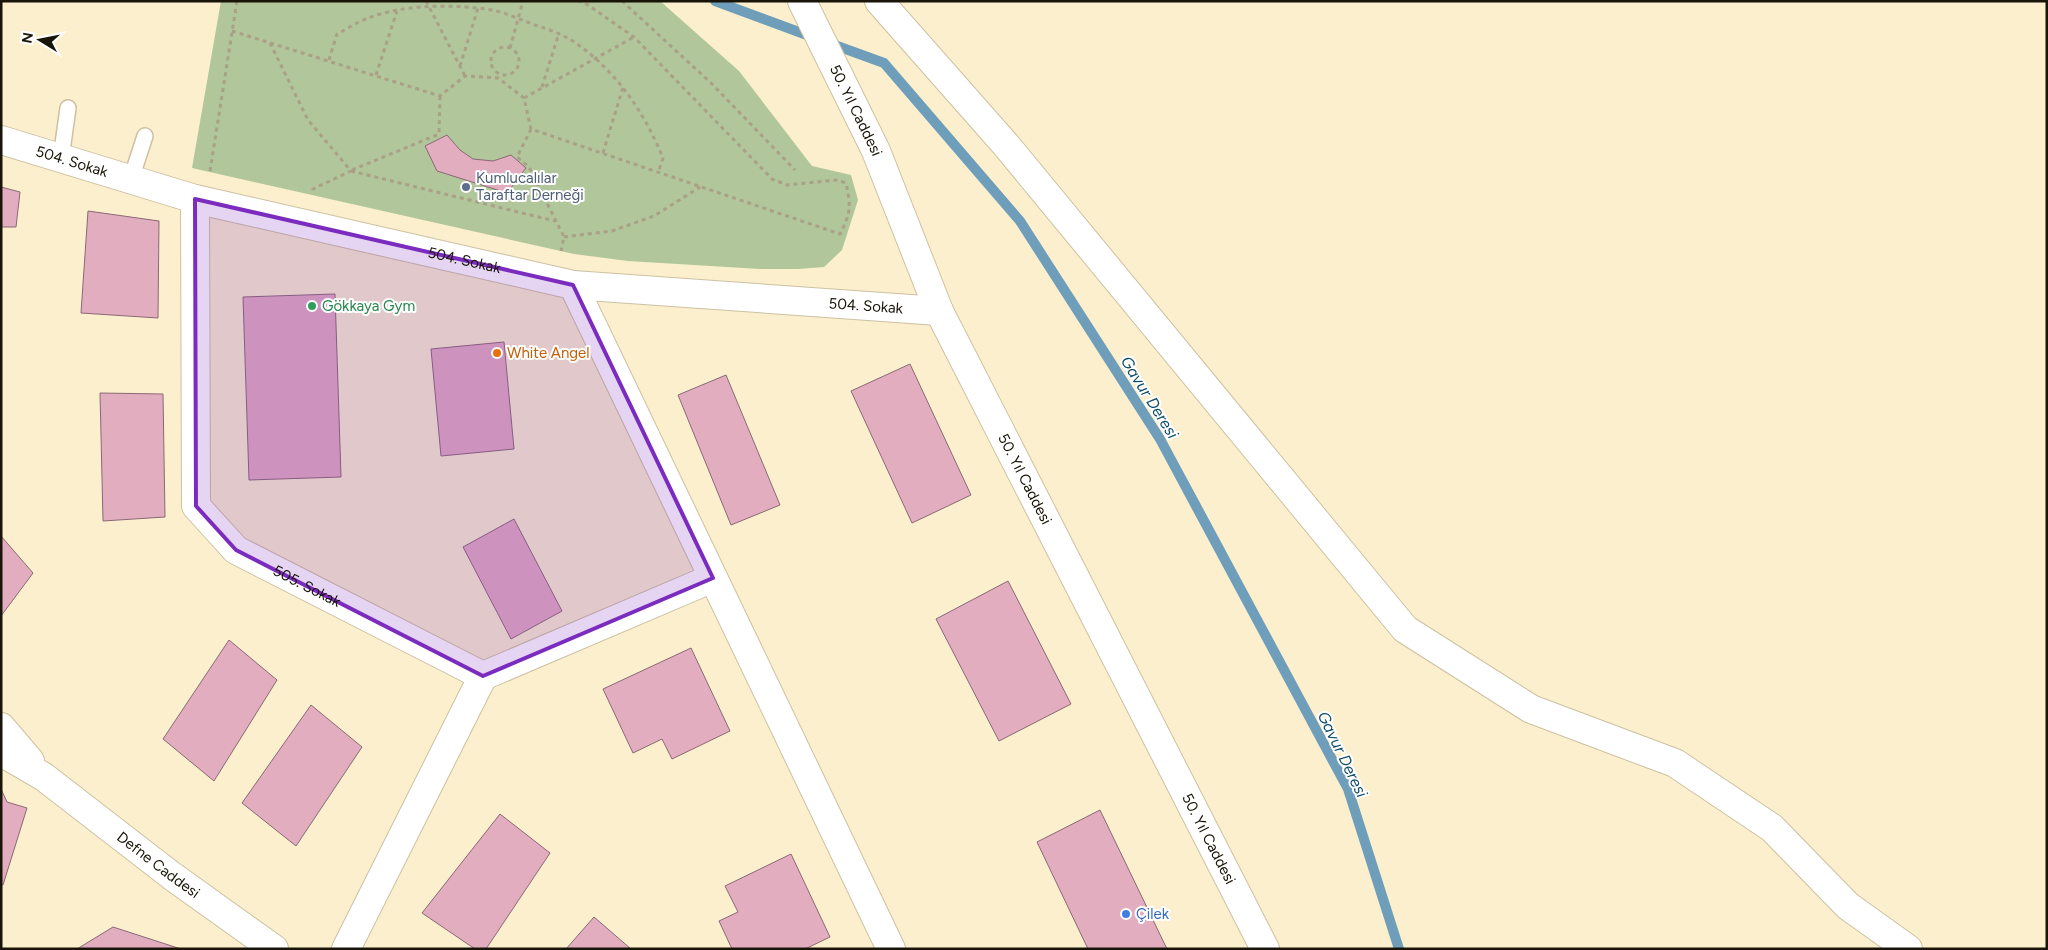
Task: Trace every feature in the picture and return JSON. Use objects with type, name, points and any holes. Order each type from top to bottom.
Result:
[{"type":"street","name":"50. Yıl Caddesi","points":[[802,1],[876,151],[939,311],[1265,949]]},
{"type":"street","points":[[879,1],[1006,145],[1405,628],[1531,710],[1675,763],[1772,828],[1848,906],[1908,949]]},
{"type":"street","name":"504. Sokak","points":[[1,140],[200,200],[564,283],[939,311]]},
{"type":"street","name":"505. Sokak","points":[[200,200],[196,506],[236,550],[483,676]]},
{"type":"street","points":[[564,283],[712,578],[891,949]]},
{"type":"street","points":[[346,949],[483,676],[712,578]]},
{"type":"street","name":"Defne Caddesi","points":[[1,727],[44,777]]},
{"type":"street","name":"Defne Caddesi","points":[[1,752],[44,777],[172,876],[274,949]]},
{"type":"lane","points":[[61,158],[68,108]]},
{"type":"lane","points":[[131,179],[145,136]]},
{"type":"path","points":[[200,200],[237,1]]},
{"type":"path","points":[[426,1],[465,76]]},
{"type":"path","points":[[510,48],[523,1]]},
{"type":"path","points":[[531,129],[840,234],[849,215],[850,200],[846,183],[836,180],[787,185],[772,179],[634,37],[588,5],[579,1]]},
{"type":"path","points":[[622,1],[711,83],[795,170]]},
{"type":"path","points":[[329,60],[337,34],[371,17],[397,10],[459,6],[478,8],[494,11],[559,33],[580,46],[594,59],[623,87],[643,114],[663,158],[658,173]]},
{"type":"path","points":[[460,67],[478,8]]},
{"type":"path","points":[[376,75],[397,10]]},
{"type":"path","points":[[232,31],[440,96]]},
{"type":"path","points":[[542,88],[559,33]]},
{"type":"path","points":[[524,98],[634,37]]},
{"type":"path","points":[[270,43],[308,120],[351,170],[555,221]]},
{"type":"path","points":[[304,223],[313,189],[351,170],[438,134],[440,96],[465,76],[499,76],[508,75],[516,70],[519,58],[510,48],[500,48],[493,54],[492,63],[499,76],[524,98],[531,129],[517,156],[528,167],[564,237],[564,283]]},
{"type":"path","points":[[602,153],[623,87]]},
{"type":"path","points":[[564,237],[612,231],[654,216],[701,187]]},
{"type":"highlighted area","points":[[195,199],[573,285],[713,578],[483,676],[236,550],[196,506]]},
{"type":"green space","points":[[221,1],[660,1],[739,71],[812,166],[851,175],[858,200],[842,250],[824,267],[798,269],[760,269],[628,261],[574,254],[192,168]]},
{"type":"building","points":[[447,135],[460,150],[473,159],[493,161],[511,155],[526,168],[507,193],[437,171],[425,146]]},
{"type":"building","points":[[1,187],[20,192],[16,227],[1,227]]},
{"type":"building","points":[[88,211],[159,221],[158,318],[81,313]]},
{"type":"building","points":[[335,294],[341,477],[249,480],[243,297]]},
{"type":"building","points":[[504,342],[514,449],[441,456],[431,349]]},
{"type":"building","points":[[910,364],[971,495],[912,523],[851,391]]},
{"type":"building","points":[[726,375],[780,505],[731,525],[678,395]]},
{"type":"building","points":[[100,393],[163,394],[165,517],[103,521]]},
{"type":"building","points":[[514,519],[562,611],[511,639],[463,547]]},
{"type":"building","points":[[1,536],[33,573],[1,616]]},
{"type":"building","points":[[1008,581],[1071,704],[999,741],[936,619]]},
{"type":"building","points":[[229,640],[277,680],[214,781],[163,739]]},
{"type":"building","points":[[691,648],[730,731],[672,759],[662,739],[633,753],[603,689]]},
{"type":"building","points":[[311,705],[362,747],[296,846],[242,803]]},
{"type":"building","points":[[1,789],[7,802],[27,808],[3,885],[1,885]]},
{"type":"building","points":[[1100,810],[1167,949],[1088,949],[1037,842]]},
{"type":"building","points":[[500,814],[550,853],[486,949],[475,949],[422,913]]},
{"type":"building","points":[[791,854],[830,937],[805,949],[732,949],[719,921],[738,912],[725,886]]},
{"type":"building","points":[[594,917],[631,949],[566,949]]},
{"type":"building","points":[[113,927],[181,949],[77,949]]},
{"type":"waterway","name":"Gavur Deresi","points":[[715,1],[815,38]]},
{"type":"waterway","name":"Gavur Deresi","points":[[829,43],[884,63],[1020,221],[1160,439],[1348,789],[1399,949]]},
{"type":"place","name":"Kumlucalılar Taraftar Derneği","points":[[466,187]]},
{"type":"place","name":"Gökkaya Gym","points":[[312,306]]},
{"type":"place","name":"White Angel","points":[[497,353]]},
{"type":"place","name":"Çilek","points":[[1126,914]]}]
